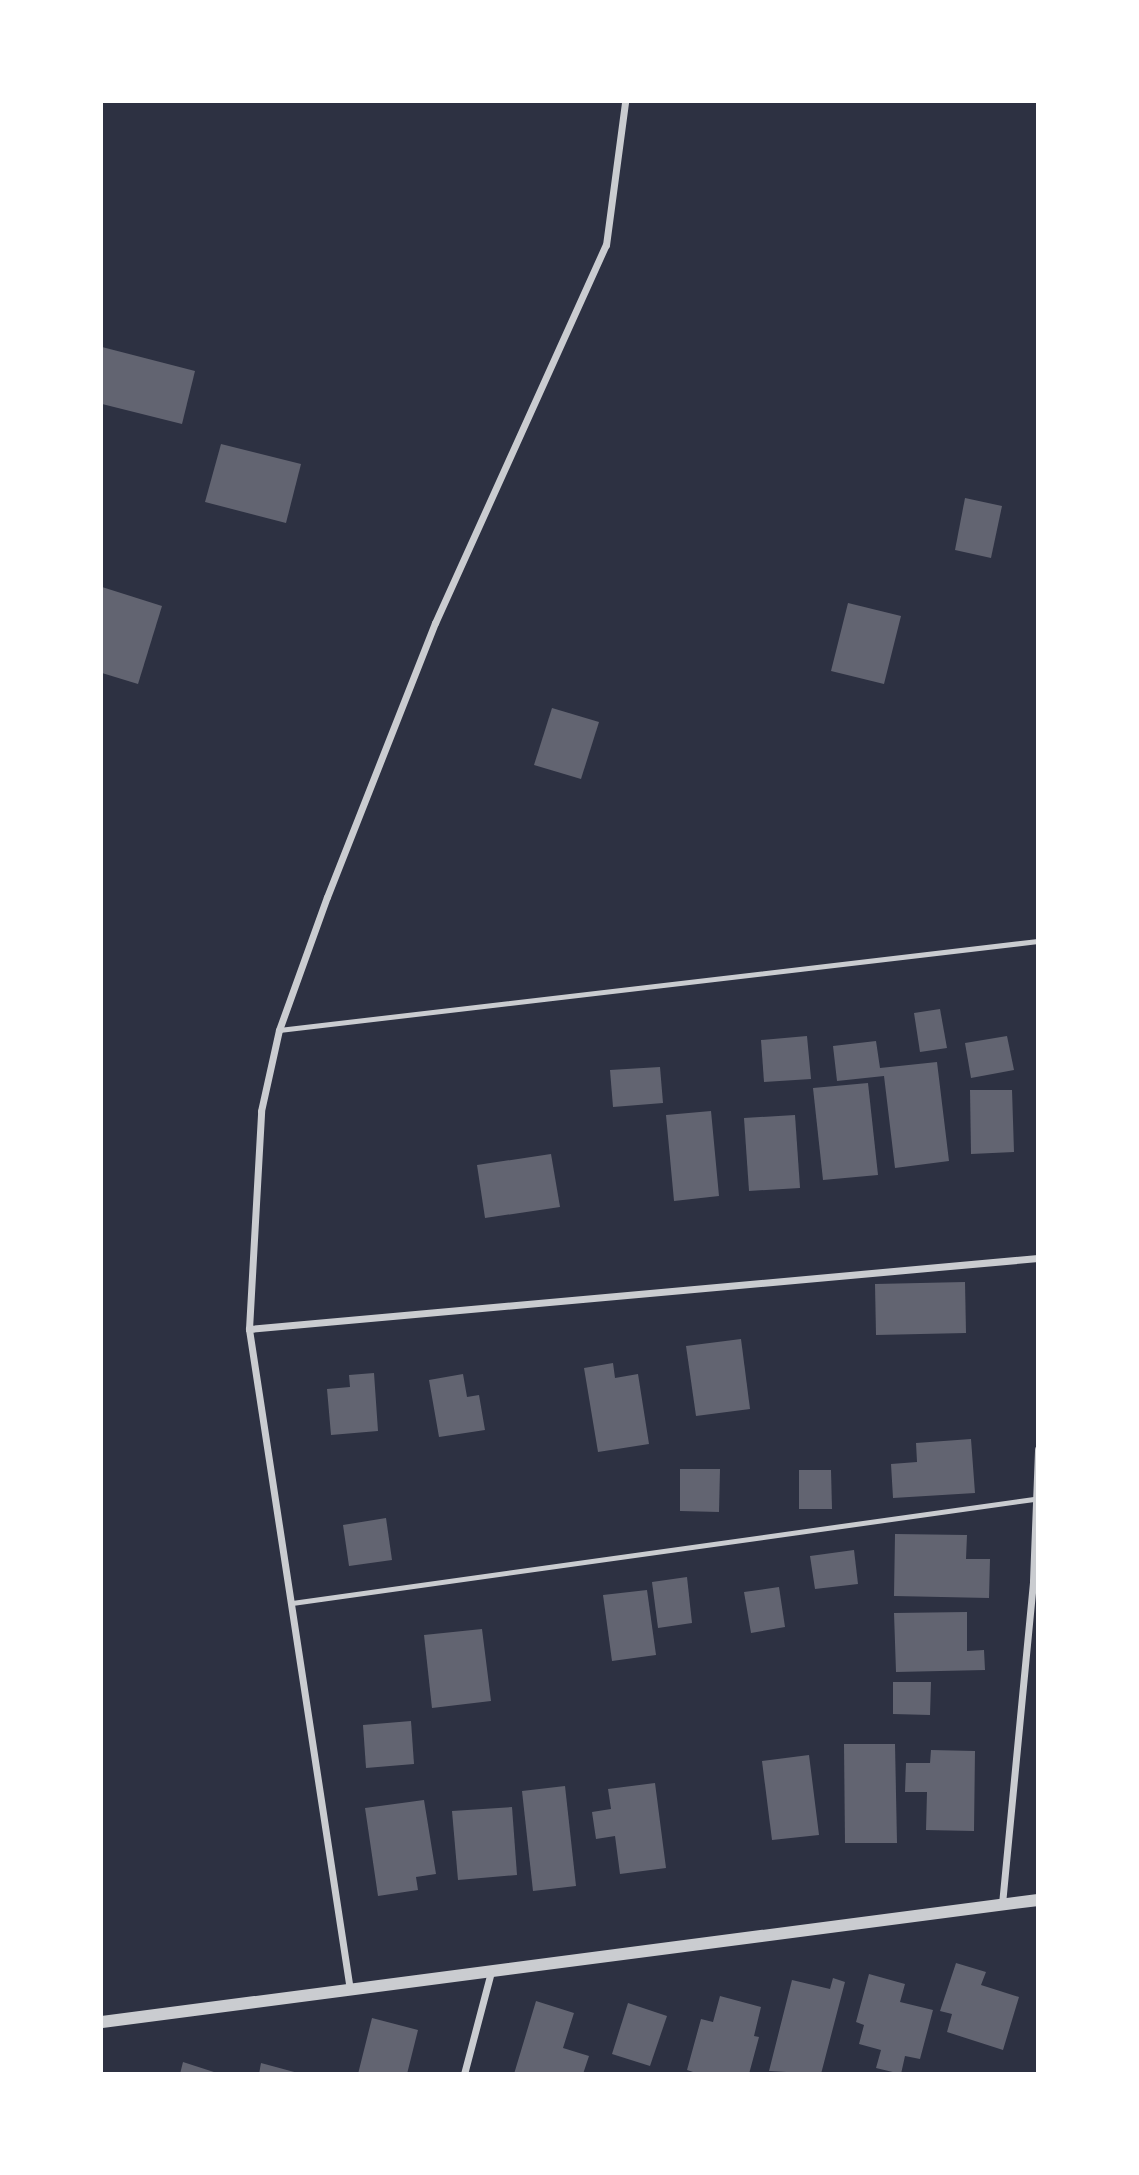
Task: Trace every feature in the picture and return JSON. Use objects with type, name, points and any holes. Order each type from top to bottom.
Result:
[{"type":"street","points":[[349,1990],[249,1329],[261,1111],[279,1030],[327,897],[435,623],[606,244],[625,102]]},
{"type":"street","points":[[249,1329],[1038,1258]]},
{"type":"street","points":[[1002,1904],[1035,1580],[1034,1499],[1038,1450]]},
{"type":"street","points":[[102,2022],[1038,1900]]},
{"type":"street","points":[[464,2074],[491,1972]]},
{"type":"lane","points":[[279,1030],[1038,942]]},
{"type":"lane","points":[[292,1604],[1034,1499]]},
{"type":"building","points":[[102,347],[195,371],[182,424],[102,404]]},
{"type":"building","points":[[221,444],[301,464],[286,523],[205,502]]},
{"type":"building","points":[[965,498],[1002,506],[991,558],[955,550]]},
{"type":"building","points":[[102,587],[162,606],[138,684],[102,673]]},
{"type":"building","points":[[848,603],[901,616],[884,684],[831,671]]},
{"type":"building","points":[[552,708],[599,722],[581,779],[534,765]]},
{"type":"building","points":[[940,1009],[947,1048],[920,1052],[914,1013]]},
{"type":"building","points":[[807,1036],[811,1079],[764,1082],[761,1040]]},
{"type":"building","points":[[1007,1036],[1014,1070],[971,1078],[965,1043]]},
{"type":"building","points":[[876,1041],[880,1068],[937,1062],[949,1161],[895,1168],[884,1076],[837,1081],[833,1046]]},
{"type":"building","points":[[660,1067],[663,1103],[613,1107],[610,1070]]},
{"type":"building","points":[[868,1083],[878,1175],[823,1180],[813,1088]]},
{"type":"building","points":[[970,1090],[1012,1090],[1014,1152],[971,1154]]},
{"type":"building","points":[[711,1111],[719,1196],[674,1201],[666,1115]]},
{"type":"building","points":[[795,1115],[800,1188],[749,1191],[744,1118]]},
{"type":"building","points":[[551,1154],[560,1207],[485,1218],[477,1165]]},
{"type":"building","points":[[965,1282],[966,1333],[876,1335],[875,1284]]},
{"type":"building","points":[[741,1339],[750,1409],[696,1416],[686,1346]]},
{"type":"building","points":[[613,1363],[615,1378],[638,1374],[649,1444],[598,1452],[584,1368]]},
{"type":"building","points":[[374,1373],[378,1431],[331,1435],[327,1389],[350,1387],[349,1375]]},
{"type":"building","points":[[463,1374],[467,1397],[479,1395],[485,1430],[439,1437],[429,1380]]},
{"type":"building","points":[[971,1439],[975,1493],[893,1498],[891,1464],[917,1462],[916,1443]]},
{"type":"building","points":[[680,1469],[720,1469],[719,1512],[680,1511]]},
{"type":"building","points":[[799,1470],[831,1470],[832,1509],[799,1509]]},
{"type":"building","points":[[386,1518],[392,1560],[349,1566],[343,1525]]},
{"type":"building","points":[[895,1534],[967,1535],[966,1559],[990,1559],[989,1598],[894,1596]]},
{"type":"building","points":[[854,1550],[858,1584],[815,1589],[810,1556]]},
{"type":"building","points":[[687,1577],[692,1623],[658,1628],[652,1582]]},
{"type":"building","points":[[779,1587],[785,1627],[751,1633],[744,1592]]},
{"type":"building","points":[[647,1590],[656,1655],[612,1661],[603,1595]]},
{"type":"building","points":[[967,1612],[967,1651],[984,1650],[985,1670],[896,1672],[894,1613]]},
{"type":"building","points":[[482,1629],[491,1701],[432,1708],[424,1635]]},
{"type":"building","points":[[893,1682],[931,1682],[930,1715],[893,1714]]},
{"type":"building","points":[[411,1721],[414,1764],[366,1768],[363,1725]]},
{"type":"building","points":[[844,1744],[895,1744],[897,1843],[845,1843]]},
{"type":"building","points":[[931,1750],[975,1751],[974,1831],[926,1830],[927,1792],[905,1792],[906,1763],[930,1763]]},
{"type":"building","points":[[809,1755],[819,1835],[772,1840],[762,1761]]},
{"type":"building","points":[[655,1783],[666,1868],[620,1874],[615,1836],[596,1839],[592,1812],[611,1809],[608,1789]]},
{"type":"building","points":[[565,1786],[576,1886],[533,1891],[522,1791]]},
{"type":"building","points":[[424,1800],[436,1874],[416,1877],[418,1890],[378,1896],[365,1808]]},
{"type":"building","points":[[512,1807],[517,1875],[458,1880],[452,1811]]},
{"type":"building","points":[[956,1963],[986,1972],[981,1985],[1019,1997],[1003,2050],[947,2032],[952,2014],[940,2011]]},
{"type":"building","points":[[869,1974],[905,1984],[900,2002],[933,2010],[920,2059],[905,2056],[901,2074],[876,2068],[881,2050],[859,2044],[864,2025],[856,2022]]},
{"type":"building","points":[[833,1978],[845,1982],[821,2074],[769,2071],[792,1980],[830,1989]]},
{"type":"building","points":[[720,1996],[761,2007],[754,2036],[759,2037],[749,2074],[699,2074],[687,2070],[701,2019],[713,2022]]},
{"type":"building","points":[[536,2001],[574,2013],[563,2048],[589,2056],[583,2074],[514,2074]]},
{"type":"building","points":[[628,2003],[667,2016],[650,2066],[612,2054]]},
{"type":"building","points":[[372,2018],[418,2030],[407,2074],[358,2074]]},
{"type":"building","points":[[183,2062],[217,2073],[217,2074],[180,2074]]},
{"type":"building","points":[[261,2063],[298,2073],[298,2074],[259,2074]]}]
